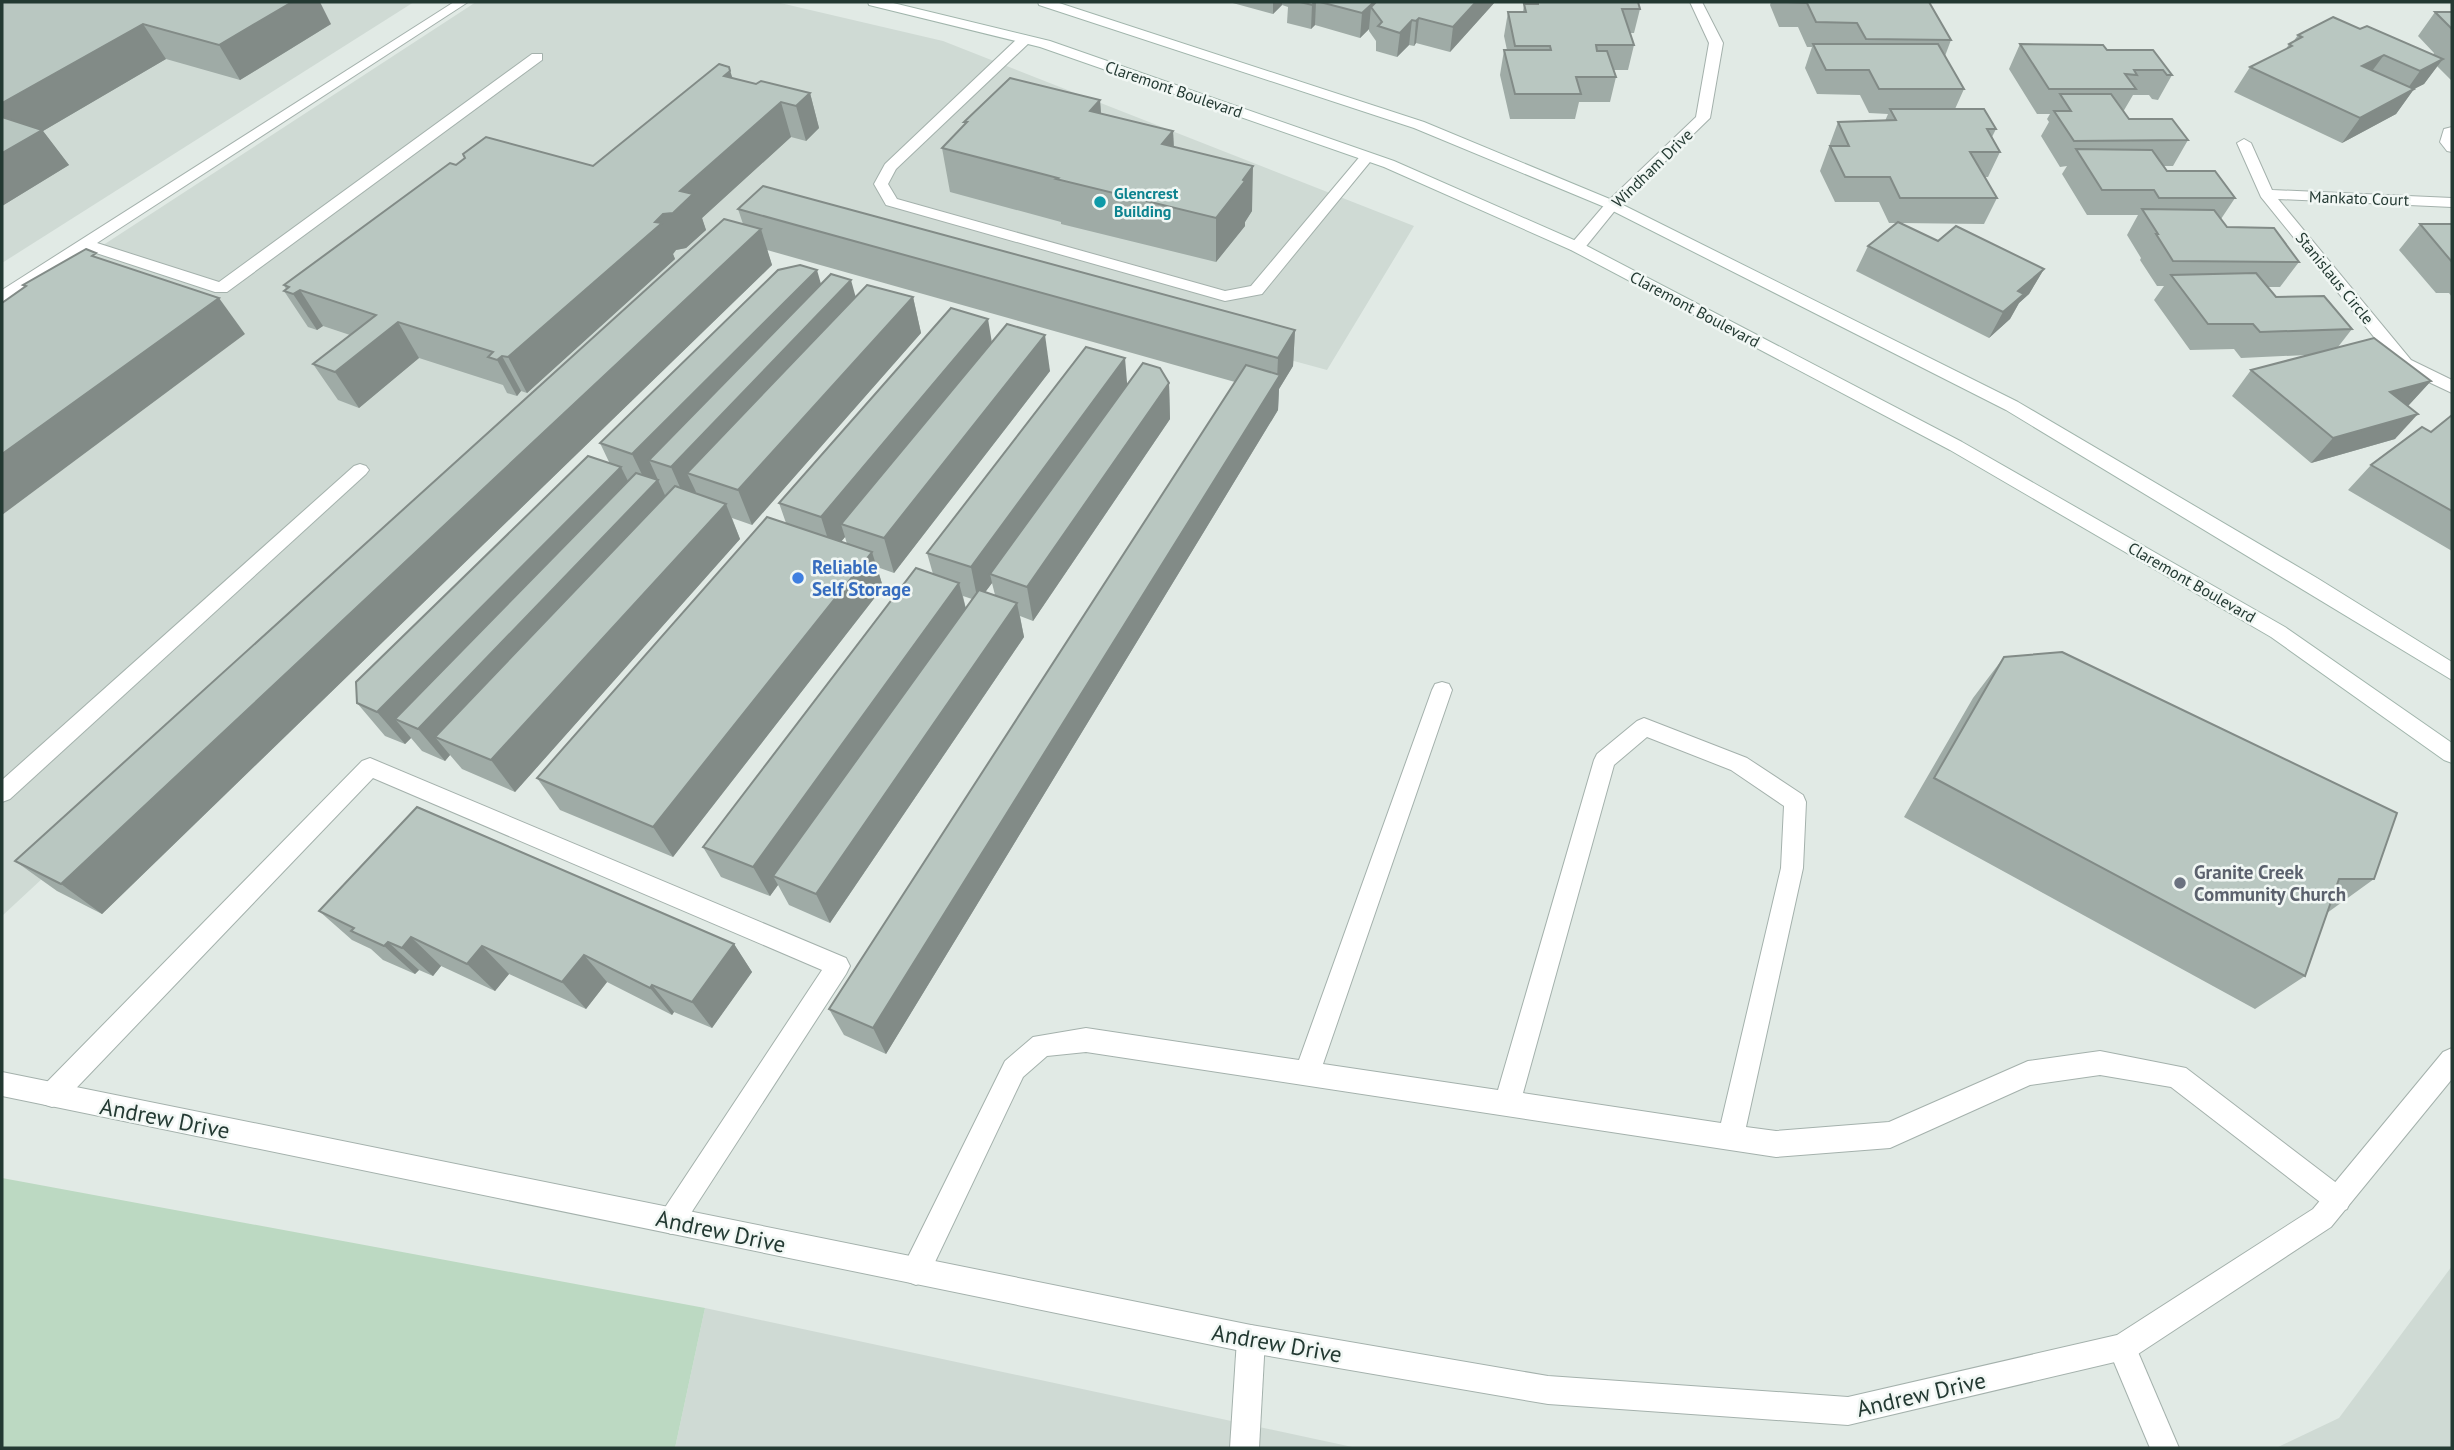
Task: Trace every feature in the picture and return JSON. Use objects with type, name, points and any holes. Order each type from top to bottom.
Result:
[{"type":"main road","points":[[2,297],[460,2]]},
{"type":"main road","name":"Claremont Boulevard","points":[[874,2],[1025,39],[1367,157],[1577,247],[1956,446],[2266,625],[2452,754]]},
{"type":"main road","points":[[1044,2],[1419,125],[1612,205],[2012,406],[2298,576],[2452,672]]},
{"type":"main road","name":"Windham Drive","points":[[1577,247],[1612,205],[1703,118],[1716,43],[1696,2]]},
{"type":"main road","points":[[1025,39],[890,167],[881,184],[891,202],[1225,296],[1256,290],[1367,157]]},
{"type":"main road","points":[[85,244],[221,288],[537,57]]},
{"type":"main road","points":[[2452,131],[2449,132],[2447,142],[2452,148]]},
{"type":"main road","name":"Stanislaus Circle","points":[[2244,143],[2266,194],[2405,364],[2452,387]]},
{"type":"main road","name":"Mankato Court","points":[[2266,194],[2452,202]]},
{"type":"main road","points":[[2,793],[360,470]]},
{"type":"main road","points":[[1307,1074],[1442,690]]},
{"type":"main road","points":[[1507,1104],[1605,760],[1644,727],[1680,738],[1739,764],[1795,802],[1792,868],[1731,1137]]},
{"type":"main road","points":[[52,1095],[370,767],[838,967],[671,1221]]},
{"type":"main road","points":[[916,1271],[1014,1069],[1042,1045],[1086,1041],[1776,1144],[1890,1135],[2028,1073],[2100,1063],[2177,1076],[2338,1200]]},
{"type":"main road","name":"Andrew Drive","points":[[2,1084],[1251,1339],[1548,1390],[1849,1411],[2122,1348],[2322,1219],[2452,1060]]},
{"type":"main road","points":[[1244,1448],[1251,1339]]},
{"type":"main road","points":[[2122,1348],[2165,1448]]},
{"type":"shaded area","points":[[2,2],[414,2],[2,263]]},
{"type":"shaded area","points":[[476,2],[776,2],[943,41],[1414,226],[1327,370],[757,215],[2,916],[2,311]]},
{"type":"shaded area","points":[[2452,1266],[2452,1448],[2276,1448],[2339,1418]]},
{"type":"shaded area","points":[[705,1308],[1357,1448],[675,1448]]},
{"type":"green space","points":[[2,1178],[705,1308],[675,1448],[2,1448]]},
{"type":"building","points":[[2,2],[292,2],[219,45],[143,24],[2,103]]},
{"type":"building","points":[[1320,2],[1374,2],[1362,13]]},
{"type":"building","points":[[1376,2],[1476,2],[1453,27],[1419,18],[1412,20],[1400,33],[1378,26],[1382,22],[1371,7]]},
{"type":"building","points":[[1638,2],[1640,9],[1622,9],[1634,45],[1596,45],[1597,51],[1607,51],[1616,77],[1576,77],[1581,94],[1515,94],[1504,50],[1551,50],[1550,46],[1515,46],[1508,12],[1526,12],[1524,4]]},
{"type":"building","points":[[1787,2],[1929,2],[1951,40],[1866,39],[1857,23],[1816,22],[1807,3]]},
{"type":"building","points":[[2435,12],[2452,12],[2452,29]]},
{"type":"building","points":[[2333,17],[2360,29],[2367,26],[2443,59],[2420,71],[2384,55],[2362,66],[2414,89],[2360,118],[2250,67],[2292,46],[2289,44],[2302,37],[2298,35]]},
{"type":"building","points":[[1813,44],[1938,44],[1964,89],[1879,89],[1869,70],[1826,70]]},
{"type":"building","points":[[2020,44],[2103,45],[2107,50],[2153,50],[2172,75],[2167,75],[2163,70],[2134,70],[2137,75],[2125,74],[2136,89],[2049,89]]},
{"type":"building","points":[[719,64],[729,67],[730,71],[724,76],[756,84],[761,81],[810,93],[796,106],[781,102],[680,191],[693,194],[673,213],[663,214],[655,222],[662,223],[508,357],[502,356],[497,360],[488,357],[493,352],[398,322],[335,372],[313,364],[376,315],[300,290],[293,294],[284,291],[289,287],[284,285],[450,163],[456,165],[465,158],[463,154],[486,137],[593,166]]},
{"type":"building","points":[[1010,78],[1100,100],[1090,111],[1173,131],[1162,144],[1253,166],[1243,180],[1245,181],[1216,218],[942,148],[967,122],[964,122]]},
{"type":"building","points":[[2060,94],[2111,94],[2129,119],[2172,119],[2188,140],[2074,141],[2054,111],[2071,111]]},
{"type":"building","points":[[1890,109],[1984,109],[1996,129],[1987,129],[2000,152],[1970,152],[1997,198],[1900,198],[1890,177],[1845,177],[1830,146],[1849,146],[1838,122],[1896,120]]},
{"type":"building","points":[[2,117],[42,130],[2,153]]},
{"type":"building","points":[[2076,149],[2152,150],[2167,171],[2215,171],[2235,198],[2159,198],[2154,190],[2102,190]]},
{"type":"building","points":[[763,186],[1295,330],[1278,358],[738,209]]},
{"type":"building","points":[[2142,209],[2214,210],[2227,227],[2274,228],[2299,262],[2173,261]]},
{"type":"building","points":[[724,219],[761,229],[61,884],[15,861]]},
{"type":"building","points":[[1898,222],[1938,241],[1956,226],[2044,269],[2018,291],[2024,294],[2003,312],[1868,246]]},
{"type":"building","points":[[2420,224],[2452,224],[2452,262]]},
{"type":"building","points":[[86,249],[96,253],[92,256],[219,298],[2,454],[2,303],[26,286],[23,285]]},
{"type":"building","points":[[800,265],[817,270],[632,454],[600,443],[778,270]]},
{"type":"building","points":[[2256,273],[2276,297],[2324,296],[2352,329],[2260,332],[2253,324],[2208,324],[2171,275]]},
{"type":"building","points":[[831,274],[851,280],[671,467],[649,460]]},
{"type":"building","points":[[867,285],[913,297],[738,490],[687,473]]},
{"type":"building","points":[[951,308],[988,319],[821,517],[779,503]]},
{"type":"building","points":[[1007,324],[1045,335],[884,538],[841,524]]},
{"type":"building","points":[[2374,338],[2431,381],[2390,392],[2418,414],[2333,438],[2251,370]]},
{"type":"building","points":[[1086,347],[1125,358],[971,567],[927,553]]},
{"type":"building","points":[[1143,363],[1160,368],[1169,383],[1027,587],[990,574]]},
{"type":"building","points":[[1246,365],[1280,375],[873,1028],[829,1009]]},
{"type":"building","points":[[2452,415],[2452,511],[2371,465],[2422,427],[2431,432]]},
{"type":"building","points":[[588,456],[621,467],[377,712],[357,703],[356,682]]},
{"type":"building","points":[[636,473],[658,480],[418,729],[395,719]]},
{"type":"building","points":[[675,486],[726,504],[491,760],[435,737]]},
{"type":"building","points":[[767,517],[872,552],[653,827],[537,778]]},
{"type":"building","points":[[916,568],[959,583],[753,867],[703,847]]},
{"type":"building","points":[[979,590],[1017,603],[816,894],[773,876]]},
{"type":"building","name":"Granite Creek Community Church","points":[[2062,652],[2397,813],[2374,879],[2339,879],[2305,976],[1934,778],[2004,657]]},
{"type":"building","points":[[417,807],[734,944],[692,1002],[652,985],[650,988],[584,955],[562,982],[482,946],[467,964],[411,937],[402,948],[388,942],[384,946],[351,931],[354,928],[319,911]]},
{"type":"place","name":"Glencrest Building","points":[[1100,202]]},
{"type":"place","name":"Reliable Self Storage","points":[[798,578]]},
{"type":"place","name":"Granite Creek Community Church","points":[[2180,883]]}]
